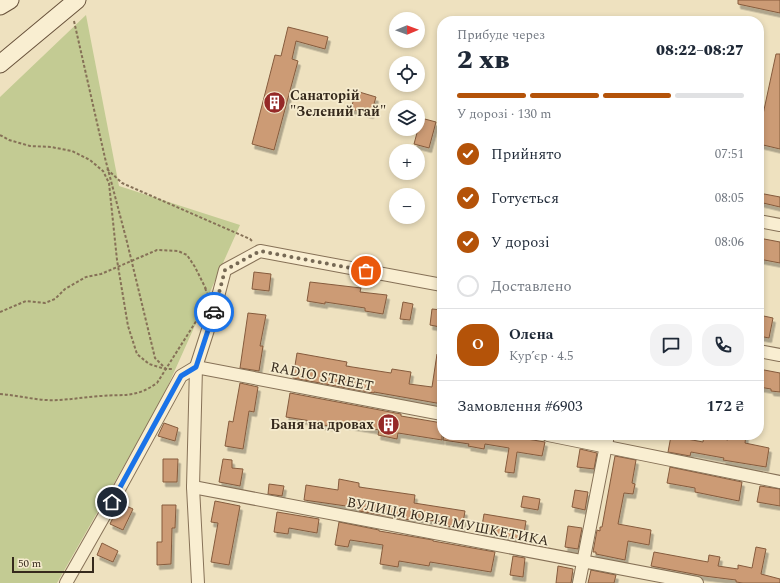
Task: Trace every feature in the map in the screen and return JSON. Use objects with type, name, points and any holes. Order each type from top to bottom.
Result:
[{"type":"main road","points":[[0,6],[10,0]]},
{"type":"main road","points":[[0,64],[73,3]]},
{"type":"street","points":[[764,222],[780,226]]},
{"type":"street","points":[[198,583],[193,487],[196,367],[215,308],[225,270],[260,251],[437,284]]},
{"type":"street","points":[[764,352],[780,355]]},
{"type":"street","points":[[66,583],[181,376],[196,367]]},
{"type":"street","name":"RADIO STREET","points":[[196,367],[437,413]]},
{"type":"street","points":[[579,583],[606,440],[780,482]]},
{"type":"street","name":"ВУЛИЦЯ ЮРІЯ МУШКЕТИКА","points":[[193,487],[697,583]]},
{"type":"path","points":[[73,3],[107,169],[132,262],[155,358],[166,369]]},
{"type":"path","points":[[0,135],[9,140],[30,146],[51,147],[72,152],[90,160],[104,171],[109,183],[118,268],[128,326],[137,354],[149,364],[166,369],[196,367]]},
{"type":"path","points":[[107,169],[122,183],[250,240],[260,251]]},
{"type":"path","points":[[0,312],[26,301],[45,303],[55,299],[65,288],[78,280],[118,268],[157,250],[178,251],[186,255],[195,267],[215,308]]},
{"type":"path","points":[[206,288],[208,298]]},
{"type":"path","points":[[0,394],[46,400],[69,400],[100,396],[130,395],[148,390],[156,383],[166,369],[200,315]]},
{"type":"green space","points":[[86,15],[119,186],[240,225],[162,399],[57,583],[0,583],[0,97]]},
{"type":"building","points":[[738,0],[780,0],[780,13],[738,4]]},
{"type":"building","name":"Санаторій \"Зелений гай\"","points":[[288,27],[328,37],[325,49],[296,41],[292,59],[298,61],[274,150],[252,144],[275,55],[281,56]]},
{"type":"building","points":[[776,54],[780,54],[780,149],[764,145],[764,110]]},
{"type":"building","points":[[356,91],[376,97],[371,114],[351,109]]},
{"type":"building","points":[[425,119],[436,122],[429,148],[425,147],[425,144],[414,144],[416,136],[425,136]]},
{"type":"building","points":[[764,194],[780,197],[780,207],[764,203]]},
{"type":"building","points":[[764,239],[780,242],[780,263],[764,260]]},
{"type":"building","points":[[254,272],[271,274],[269,291],[252,289]]},
{"type":"building","points":[[310,282],[361,288],[360,292],[387,295],[383,314],[365,311],[365,308],[307,301]]},
{"type":"building","points":[[403,302],[413,304],[410,320],[400,319]]},
{"type":"building","points":[[432,309],[437,310],[437,326],[430,325]]},
{"type":"building","points":[[248,313],[266,315],[260,346],[263,346],[259,371],[240,368]]},
{"type":"building","points":[[764,316],[773,318],[769,338],[764,337]]},
{"type":"building","points":[[297,353],[347,362],[346,366],[391,373],[392,369],[411,372],[409,384],[432,387],[437,354],[437,403],[374,393],[293,378]]},
{"type":"building","points":[[764,370],[780,373],[780,392],[771,391],[771,389],[764,388]]},
{"type":"building","points":[[240,383],[258,387],[254,412],[249,411],[243,449],[225,446],[229,421],[233,422]]},
{"type":"building","points":[[290,393],[437,422],[437,439],[398,433],[397,439],[378,435],[379,430],[336,423],[336,427],[286,417]]},
{"type":"building","points":[[164,423],[178,428],[175,441],[158,436]]},
{"type":"building","points":[[443,440],[533,440],[545,442],[542,456],[517,452],[514,473],[505,472],[509,448],[485,444],[484,449],[468,446],[469,444]]},
{"type":"building","points":[[670,440],[692,440],[703,442],[703,440],[745,440],[745,443],[769,448],[766,467],[723,460],[724,458],[691,452],[690,456],[668,452]]},
{"type":"building","points":[[580,449],[597,453],[594,469],[577,467]]},
{"type":"building","points":[[615,456],[636,460],[632,483],[635,484],[633,494],[624,493],[618,524],[651,530],[649,545],[628,541],[625,560],[596,554],[596,552],[593,552],[597,530],[600,531],[600,527],[602,527]]},
{"type":"building","points":[[163,459],[178,459],[177,482],[163,482]]},
{"type":"building","points":[[223,459],[232,460],[232,468],[243,469],[240,486],[219,482]]},
{"type":"building","points":[[670,467],[742,482],[739,501],[695,492],[695,488],[667,483]]},
{"type":"building","points":[[339,479],[359,483],[359,487],[415,495],[414,503],[465,511],[462,529],[446,526],[447,523],[412,517],[411,520],[359,511],[360,508],[304,500],[306,485],[338,490]]},
{"type":"building","points":[[269,484],[284,486],[282,496],[268,494]]},
{"type":"building","points":[[760,486],[780,489],[780,506],[757,502]]},
{"type":"building","points":[[575,490],[588,492],[585,510],[572,507]]},
{"type":"building","points":[[523,496],[540,499],[538,510],[521,507]]},
{"type":"building","points":[[215,501],[240,506],[229,565],[211,562],[218,523],[211,522]]},
{"type":"building","points":[[120,503],[133,509],[123,530],[110,524]]},
{"type":"building","points":[[162,505],[176,505],[175,528],[172,528],[171,564],[157,565],[157,542],[162,542]]},
{"type":"building","points":[[277,512],[319,519],[317,533],[289,528],[288,534],[274,532]]},
{"type":"building","points":[[484,514],[526,521],[523,540],[481,532]]},
{"type":"building","points":[[339,522],[379,531],[495,552],[491,572],[430,562],[429,566],[399,561],[398,567],[380,564],[383,545],[350,540],[348,547],[335,545]]},
{"type":"building","points":[[568,526],[582,528],[578,549],[565,547]]},
{"type":"building","points":[[102,543],[118,551],[113,562],[97,555]]},
{"type":"building","points":[[756,547],[766,549],[761,574],[780,579],[780,583],[743,583],[736,582],[736,580],[704,576],[651,566],[654,552],[708,562],[709,555],[720,557],[718,566],[738,569],[738,565],[752,568]]},
{"type":"building","points":[[513,556],[525,558],[523,577],[510,575]]},
{"type":"building","points":[[558,566],[573,569],[571,583],[556,583]]},
{"type":"building","points":[[591,570],[616,575],[614,583],[588,583]]},
{"type":"way so far","points":[[214,312],[225,270],[260,251],[366,271]]},
{"type":"place","name":"Санаторій \"Зелений гай\"","points":[[275,103]]},
{"type":"place","name":"Баня на дровах","points":[[389,424]]},
{"type":"route","points":[[112,502],[181,376],[196,367],[214,312]]}]
